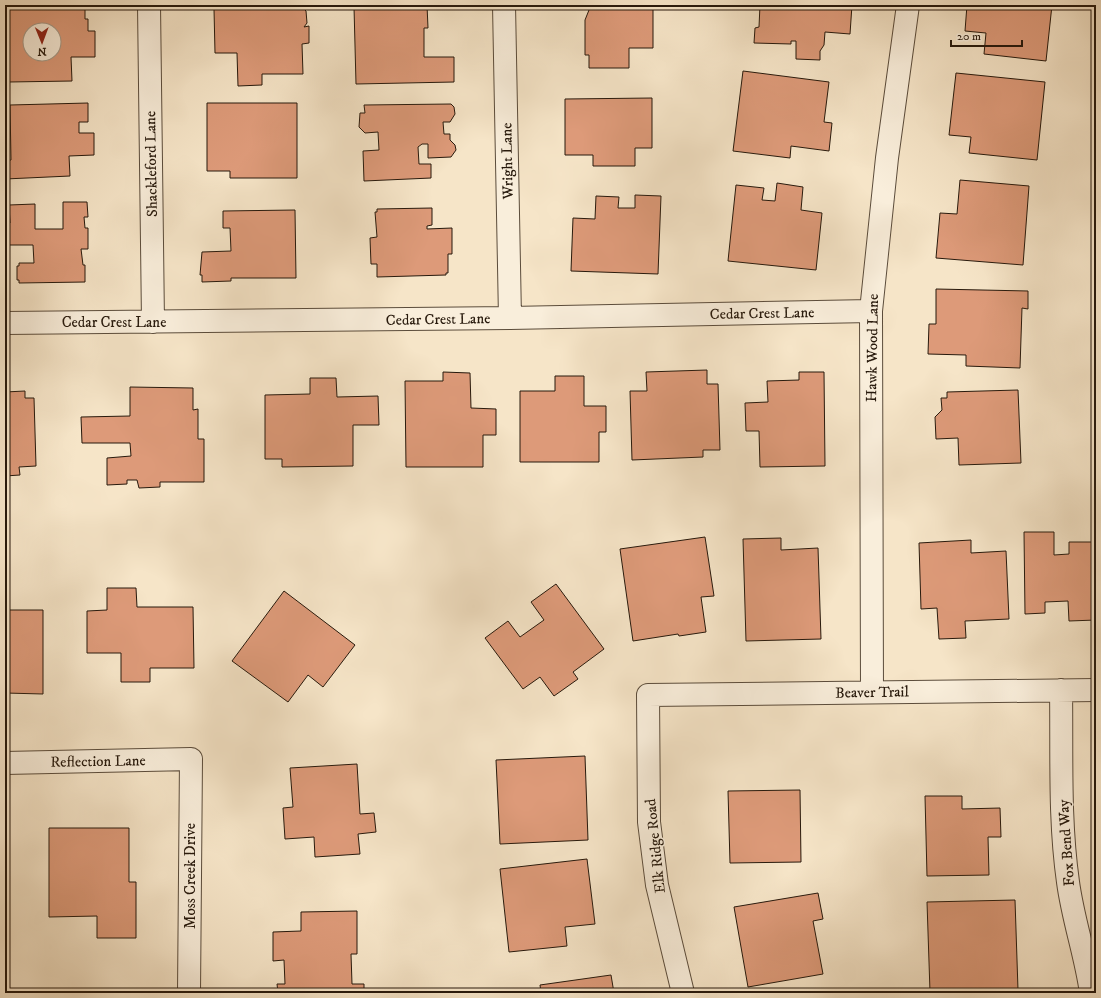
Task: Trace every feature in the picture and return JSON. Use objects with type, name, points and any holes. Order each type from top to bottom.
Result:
[{"type":"street","name":"Shackleford Lane","points":[[149,5],[153,322]]},
{"type":"street","name":"Wright Lane","points":[[504,5],[510,318]]},
{"type":"street","name":"Hawk Wood Lane","points":[[872,692],[870,312],[908,5]]},
{"type":"street","name":"Cedar Crest Lane","points":[[5,323],[510,318],[870,312]]},
{"type":"street","name":"Fox Bend Way","points":[[1061,690],[1063,830],[1068,883],[1088,968],[1091,993]]},
{"type":"street","name":"Beaver Trail","points":[[648,695],[1096,690]]},
{"type":"street","name":"Elk Ridge Road","points":[[648,695],[649,822],[657,885],[683,993]]},
{"type":"street","name":"Reflection Lane","points":[[5,764],[190,759]]},
{"type":"street","name":"Moss Creek Drive","points":[[189,993],[190,759]]},
{"type":"building","points":[[85,5],[85,19],[88,19],[88,31],[95,31],[95,57],[71,57],[72,81],[9,82],[8,6]]},
{"type":"building","points":[[427,5],[428,28],[424,28],[424,57],[454,57],[454,82],[356,84],[354,7]]},
{"type":"building","points":[[591,5],[653,5],[653,48],[629,48],[629,68],[589,68],[589,55],[585,55],[585,20]]},
{"type":"building","points":[[760,5],[852,5],[850,34],[825,32],[824,45],[820,51],[820,60],[796,59],[796,41],[791,41],[791,44],[754,43],[755,28],[759,27]]},
{"type":"building","points":[[967,5],[1052,5],[1046,61],[984,54],[986,33],[965,31]]},
{"type":"building","points":[[303,8],[306,11],[307,23],[304,27],[309,26],[309,43],[302,44],[303,74],[262,74],[262,85],[238,86],[237,53],[215,53],[214,9]]},
{"type":"building","points":[[743,71],[829,82],[824,122],[832,123],[829,151],[791,146],[790,158],[733,151]]},
{"type":"building","points":[[956,73],[1045,82],[1037,160],[969,153],[971,137],[949,135]]},
{"type":"building","points":[[652,98],[652,148],[635,148],[635,166],[593,166],[593,155],[565,155],[565,99]]},
{"type":"building","points":[[88,103],[88,122],[79,122],[79,133],[94,133],[94,155],[69,156],[70,176],[5,179],[5,161],[11,160],[10,105]]},
{"type":"building","points":[[207,103],[297,103],[297,178],[230,178],[230,171],[207,171]]},
{"type":"building","points":[[451,104],[454,107],[455,114],[450,122],[443,122],[444,134],[450,134],[450,140],[455,145],[456,150],[451,157],[428,158],[428,144],[422,144],[418,147],[419,164],[431,164],[431,178],[364,181],[363,151],[379,150],[378,132],[365,133],[359,127],[360,113],[365,113],[364,105]]},
{"type":"building","points":[[960,180],[1029,186],[1023,265],[936,258],[940,213],[957,214]]},
{"type":"building","points":[[777,183],[803,187],[801,210],[822,213],[816,270],[728,261],[736,185],[764,188],[762,200],[775,201]]},
{"type":"building","points":[[635,195],[661,196],[658,274],[571,271],[573,218],[595,219],[596,196],[619,197],[618,208],[635,208]]},
{"type":"building","points":[[63,202],[87,202],[88,217],[84,217],[85,228],[88,228],[88,249],[81,249],[83,265],[85,265],[85,282],[19,283],[19,280],[17,280],[17,266],[19,266],[19,263],[34,263],[33,245],[5,245],[5,223],[10,223],[9,205],[35,204],[35,229],[63,229]]},
{"type":"building","points":[[432,208],[432,225],[427,226],[427,229],[452,228],[452,254],[448,254],[448,273],[446,273],[446,275],[377,277],[377,264],[371,264],[370,238],[377,237],[375,212],[377,212],[377,209]]},
{"type":"building","points":[[295,210],[296,278],[231,278],[231,281],[202,282],[202,275],[200,275],[202,252],[231,251],[230,228],[223,228],[223,211]]},
{"type":"building","points":[[936,289],[1028,291],[1028,309],[1022,308],[1020,368],[966,366],[966,355],[928,354],[929,324],[936,324]]},
{"type":"building","points":[[707,370],[707,384],[718,384],[720,450],[703,450],[703,457],[632,460],[630,391],[647,391],[646,372]]},
{"type":"building","points":[[443,372],[470,373],[471,408],[496,409],[496,435],[483,435],[483,467],[406,467],[405,381],[443,381]]},
{"type":"building","points":[[799,372],[824,372],[825,466],[760,467],[759,431],[746,431],[745,403],[768,402],[767,381],[799,380]]},
{"type":"building","points":[[555,376],[584,376],[584,406],[606,406],[606,432],[599,432],[599,462],[520,462],[520,391],[555,391]]},
{"type":"building","points":[[310,378],[336,378],[337,397],[378,396],[379,425],[353,425],[353,466],[282,467],[282,459],[265,459],[265,395],[310,394]]},
{"type":"building","points":[[130,387],[193,388],[193,410],[198,409],[198,439],[204,439],[204,482],[160,482],[160,487],[139,488],[137,480],[127,480],[127,484],[107,485],[107,458],[131,456],[130,443],[82,443],[81,417],[130,416]]},
{"type":"building","points":[[1018,390],[1021,463],[959,465],[958,438],[936,439],[935,417],[942,410],[941,398],[947,398],[947,392]]},
{"type":"building","points":[[25,391],[25,398],[34,398],[36,466],[19,467],[20,475],[5,476],[5,392]]},
{"type":"building","points":[[1024,532],[1054,532],[1054,555],[1069,554],[1069,542],[1096,542],[1096,620],[1069,621],[1068,601],[1045,602],[1045,613],[1025,614]]},
{"type":"building","points":[[705,537],[714,596],[701,597],[706,632],[679,636],[678,634],[633,641],[620,549]]},
{"type":"building","points":[[781,538],[781,550],[818,548],[821,639],[746,641],[743,539]]},
{"type":"building","points":[[971,540],[971,553],[1006,551],[1009,619],[965,621],[966,638],[939,639],[937,608],[921,609],[919,543]]},
{"type":"building","points":[[556,584],[604,649],[573,672],[578,679],[554,696],[540,677],[523,689],[485,638],[508,621],[520,637],[544,620],[531,602]]},
{"type":"building","points":[[107,588],[136,588],[137,607],[193,607],[194,668],[150,668],[150,682],[121,682],[121,653],[87,653],[87,611],[107,610]]},
{"type":"building","points":[[284,591],[355,645],[323,687],[308,675],[288,702],[232,661]]},
{"type":"building","points":[[5,610],[43,610],[43,694],[5,693]]},
{"type":"building","points":[[585,756],[588,840],[500,844],[496,760]]},
{"type":"building","points":[[357,764],[360,814],[374,813],[376,832],[358,834],[360,854],[315,857],[314,837],[285,839],[283,808],[293,807],[290,768]]},
{"type":"building","points":[[800,790],[801,862],[730,863],[728,791]]},
{"type":"building","points":[[925,796],[962,796],[962,809],[1000,808],[1001,837],[988,837],[989,875],[927,876]]},
{"type":"building","points":[[49,828],[129,828],[129,882],[136,882],[136,938],[97,938],[97,916],[49,917]]},
{"type":"building","points":[[587,859],[595,924],[565,927],[567,946],[509,952],[500,869]]},
{"type":"building","points":[[818,893],[823,919],[813,921],[823,974],[748,987],[734,907]]},
{"type":"building","points":[[1015,900],[1018,990],[930,992],[927,902]]},
{"type":"building","points":[[357,911],[357,954],[351,954],[352,984],[364,984],[364,993],[278,993],[277,984],[285,984],[284,960],[273,961],[273,932],[301,931],[301,912]]},
{"type":"building","points":[[611,975],[614,993],[541,993],[540,985]]}]
